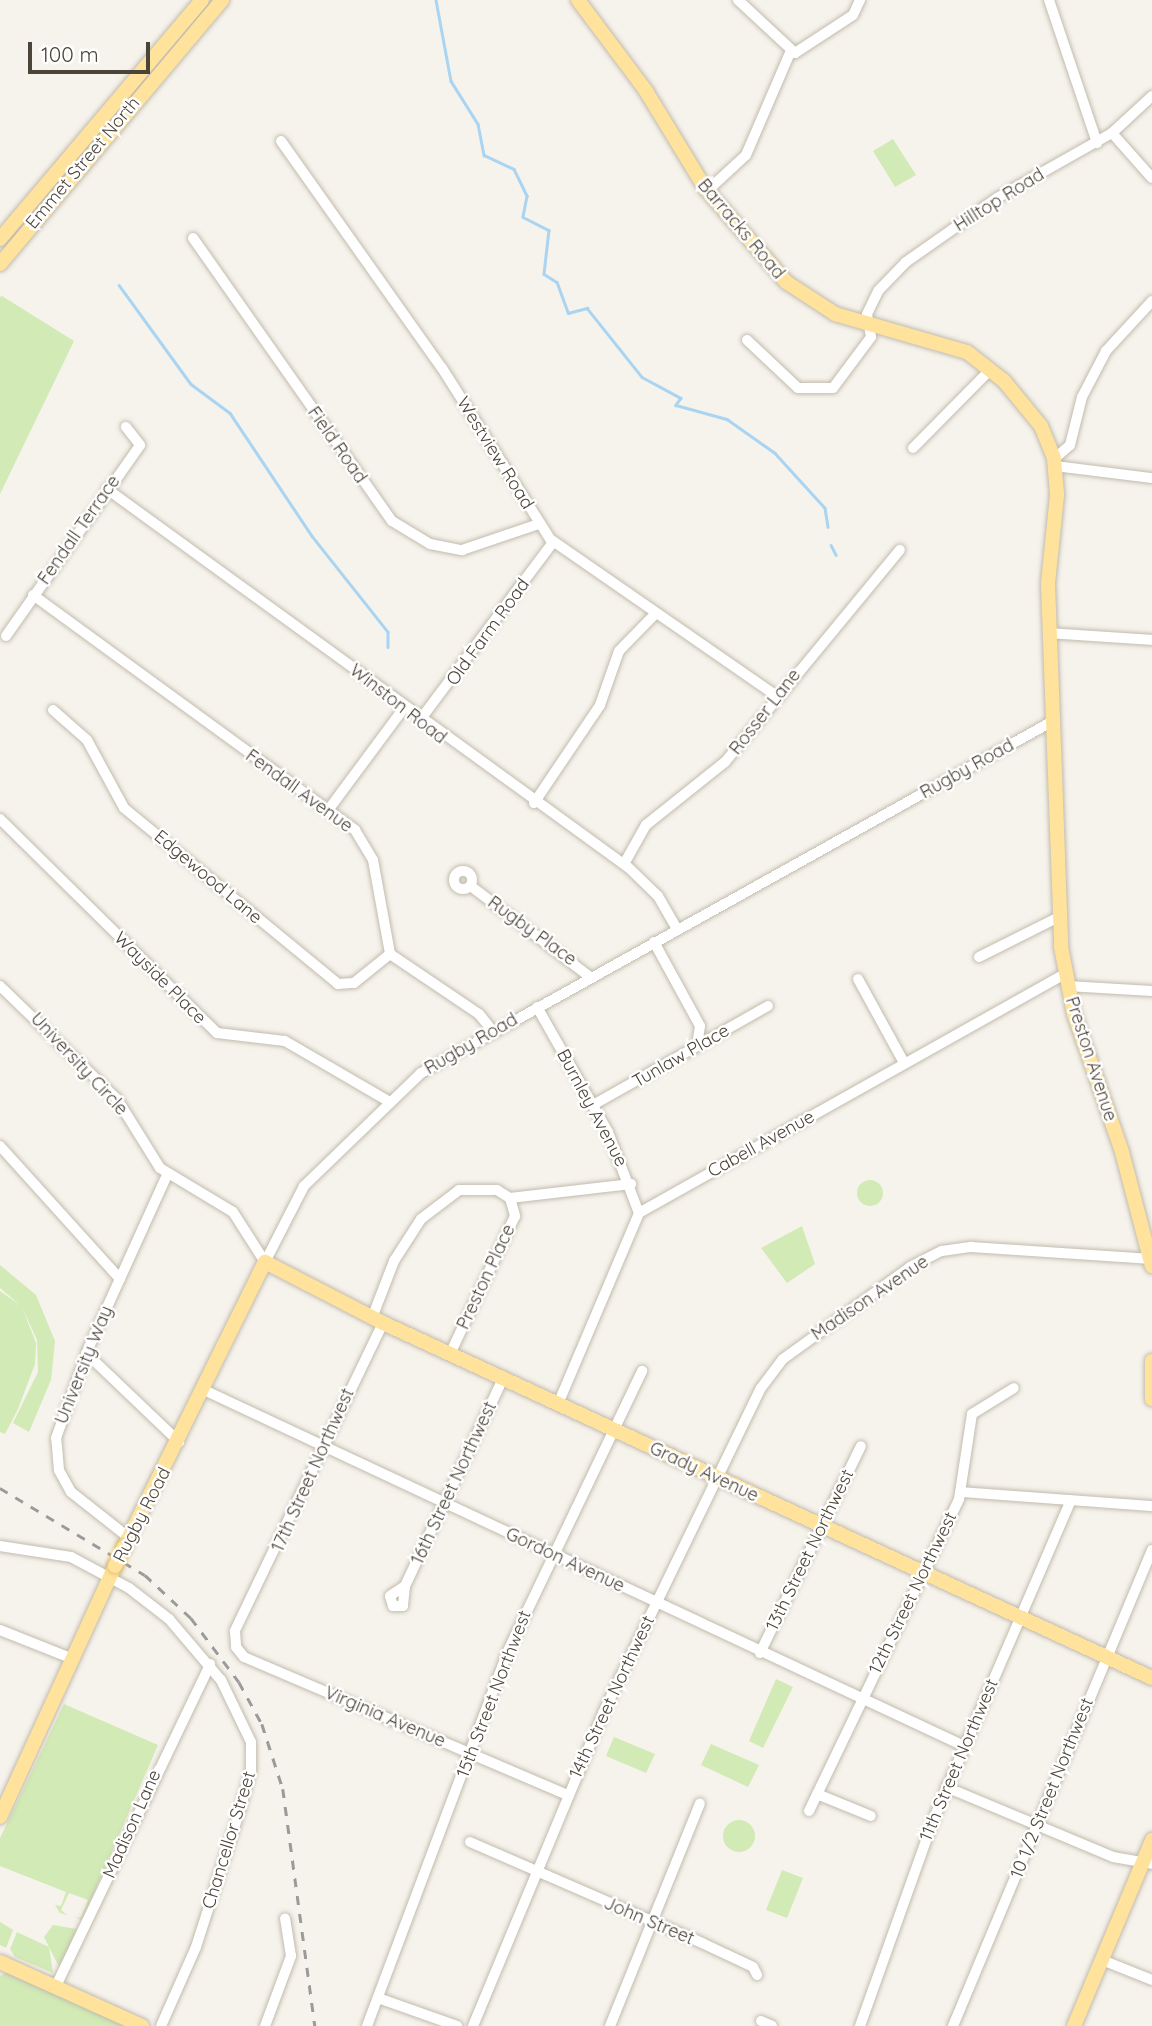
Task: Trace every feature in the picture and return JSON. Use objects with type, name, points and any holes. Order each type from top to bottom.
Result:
[{"type":"main road","name":"Emmet Street North","points":[[0,239],[202,0]]},
{"type":"main road","name":"Emmet Street North","points":[[0,264],[222,0]]},
{"type":"main road","name":"Barracks Road","points":[[578,0],[646,91],[707,191],[800,294],[870,323],[937,339],[991,369],[1032,411],[1059,464]]},
{"type":"main road","points":[[1054,721],[1049,632],[1059,464]]},
{"type":"main road","name":"Preston Avenue","points":[[1054,721],[1059,917],[1066,980],[1152,1266]]},
{"type":"main road","name":"Grady Avenue","points":[[265,1262],[377,1320],[1018,1620],[1150,1676]]},
{"type":"main road","name":"Rugby Road","points":[[0,1817],[126,1542],[179,1442],[265,1262]]},
{"type":"main road","points":[[1152,1361],[1152,1399]]},
{"type":"main road","points":[[1074,2026],[1147,1863],[1152,1840]]},
{"type":"main road","points":[[0,1962],[142,2026]]},
{"type":"street","points":[[738,0],[790,52]]},
{"type":"street","points":[[707,191],[746,155],[790,52],[853,15],[860,0]]},
{"type":"street","points":[[1049,0],[1097,143]]},
{"type":"street","name":"Hilltop Road","points":[[747,340],[785,379],[820,392],[845,378],[871,337],[870,323],[878,291],[922,250],[1017,185],[1112,133],[1152,96]]},
{"type":"street","points":[[1112,133],[1152,178]]},
{"type":"street","name":"Westview Road","points":[[281,141],[442,368],[539,524],[553,542],[654,615],[778,696]]},
{"type":"street","name":"Field Road","points":[[193,238],[392,521],[430,544],[462,550],[539,524]]},
{"type":"street","points":[[1152,301],[1107,351],[1082,397],[1070,445],[1059,464],[1152,478]]},
{"type":"street","points":[[914,449],[991,369]]},
{"type":"street","name":"Fendall Terrace","points":[[6,636],[107,489],[140,446],[126,427]]},
{"type":"street","name":"Winston Road","points":[[107,489],[534,803],[624,864],[658,895],[677,929]]},
{"type":"street","name":"Old Farm Road","points":[[420,720],[472,659],[553,542]]},
{"type":"street","name":"Rosser Lane","points":[[624,864],[656,814],[725,762],[900,550]]},
{"type":"street","name":"Fendall Avenue","points":[[33,595],[329,808],[369,850],[390,954]]},
{"type":"street","points":[[534,803],[600,705],[619,651],[654,615]]},
{"type":"street","points":[[1049,632],[1152,640]]},
{"type":"street","points":[[329,808],[404,708]]},
{"type":"street","name":"Edgewood Lane","points":[[53,710],[87,740],[124,808],[338,984],[354,984],[390,954]]},
{"type":"street","name":"Rugby Road","points":[[265,1262],[304,1186],[388,1101],[421,1073],[1054,721]]},
{"type":"street","name":"Wayside Place","points":[[0,819],[217,1033],[285,1041],[388,1101]]},
{"type":"street","name":"Rugby Place","points":[[472,887],[590,977]]},
{"type":"street","points":[[979,957],[1059,917]]},
{"type":"street","points":[[654,942],[700,1026],[697,1046]]},
{"type":"street","points":[[390,954],[479,1014],[494,1031]]},
{"type":"street","points":[[858,979],[903,1061]]},
{"type":"street","points":[[1066,980],[1152,991]]},
{"type":"street","name":"Cabell Avenue","points":[[639,1213],[903,1061],[1066,980]]},
{"type":"street","name":"University Circle","points":[[0,986],[117,1099],[167,1175],[225,1205],[265,1262]]},
{"type":"street","name":"Tunlaw Place","points":[[593,1105],[768,1006]]},
{"type":"street","name":"Burnley Avenue","points":[[537,1007],[593,1105],[631,1184],[639,1213]]},
{"type":"street","points":[[0,1146],[120,1279]]},
{"type":"street","name":"University Way","points":[[126,1542],[81,1502],[60,1470],[59,1424],[86,1353],[167,1175]]},
{"type":"street","name":"Preston Place","points":[[377,1320],[403,1243],[435,1205],[467,1187],[487,1187],[510,1198],[631,1184]]},
{"type":"street","name":"Preston Place","points":[[450,1354],[513,1220],[510,1198]]},
{"type":"street","points":[[558,1404],[639,1213]]},
{"type":"street","name":"Madison Avenue","points":[[770,1376],[808,1339],[942,1251],[972,1247],[1151,1259]]},
{"type":"street","name":"17th Street Northwest","points":[[243,1616],[377,1320]]},
{"type":"street","points":[[86,1353],[179,1442]]},
{"type":"street","name":"15th Street Northwest","points":[[367,2026],[468,1755],[554,1555],[642,1371]]},
{"type":"street","name":"14th Street Northwest","points":[[473,2026],[568,1795],[656,1603],[770,1376]]},
{"type":"street","name":"16th Street Northwest","points":[[405,1586],[503,1379]]},
{"type":"street","name":"12th Street Northwest","points":[[808,1811],[961,1492],[972,1414],[1014,1388]]},
{"type":"street","name":"Gordon Avenue","points":[[204,1391],[964,1746]]},
{"type":"street","name":"13th Street Northwest","points":[[760,1653],[861,1446]]},
{"type":"street","points":[[961,1492],[1152,1506]]},
{"type":"street","name":"11th Street Northwest","points":[[860,2026],[946,1787],[1070,1500]]},
{"type":"street","name":"Chancellor Street","points":[[0,1546],[71,1557],[113,1571],[176,1624],[210,1664],[243,1721],[253,1760],[195,1947],[162,2026]]},
{"type":"street","name":"10 1/2 Street Northwest","points":[[953,2026],[1152,1550]]},
{"type":"street","name":"Virginia Avenue","points":[[243,1616],[234,1642],[244,1657],[468,1755],[568,1795]]},
{"type":"street","points":[[0,1630],[73,1659]]},
{"type":"street","name":"Madison Lane","points":[[56,1986],[210,1664]]},
{"type":"street","points":[[946,1787],[1037,1824],[1147,1863]]},
{"type":"street","points":[[817,1794],[871,1816]]},
{"type":"street","points":[[610,2026],[656,1922],[700,1803]]},
{"type":"street","name":"John Street","points":[[470,1842],[536,1873],[656,1922],[752,1967],[757,1975]]},
{"type":"street","points":[[265,2026],[291,1956],[285,1918]]},
{"type":"street","points":[[1102,1960],[1152,1980]]},
{"type":"street","points":[[378,1998],[457,2026]]},
{"type":"green space","points":[[893,139],[916,175],[895,187],[873,151]]},
{"type":"green space","points":[[0,297],[74,341],[0,494]]},
{"type":"green space","points":[[870,1180],[879,1184],[883,1193],[879,1202],[870,1206],[861,1202],[857,1193],[861,1184]]},
{"type":"green space","points":[[802,1226],[815,1264],[787,1283],[761,1248]]},
{"type":"green space","points":[[0,1265],[36,1295],[55,1341],[51,1380],[29,1432],[13,1423],[38,1372],[37,1340],[22,1307],[36,1343],[35,1364],[18,1409],[5,1434],[0,1432],[0,1291],[20,1305],[0,1288]]},
{"type":"green space","points":[[776,1679],[793,1687],[763,1748],[749,1741]]},
{"type":"green space","points":[[64,1704],[158,1745],[82,1920],[74,1917],[81,1918],[88,1900],[69,1893],[61,1910],[67,1915],[60,1913],[55,1905],[61,1906],[66,1892],[0,1866],[0,1838]]},
{"type":"green space","points":[[614,1737],[655,1754],[646,1773],[606,1756]]},
{"type":"green space","points":[[711,1744],[759,1765],[748,1787],[701,1765]]},
{"type":"green space","points":[[739,1820],[750,1825],[755,1836],[750,1847],[739,1852],[728,1847],[723,1836],[728,1825]]},
{"type":"green space","points":[[782,1870],[803,1878],[787,1918],[766,1910]]},
{"type":"green space","points":[[0,1922],[13,1930],[6,1948],[0,1945]]},
{"type":"green space","points":[[53,1925],[77,1929],[59,1967],[44,1937]]},
{"type":"green space","points":[[17,1932],[49,1947],[53,1973],[15,1957],[10,1949]]},
{"type":"green space","points":[[7,1972],[133,2026],[0,2026],[0,1976]]},
{"type":"waterway","points":[[436,0],[451,81],[478,124],[484,155],[514,169],[527,196],[523,217],[549,230],[544,274],[557,282],[568,313],[587,308],[642,377],[681,398],[676,405],[727,419],[775,453],[825,508],[828,527]]},
{"type":"waterway","points":[[119,285],[191,384],[230,413],[312,536],[388,632],[388,647]]},
{"type":"waterway","points":[[831,545],[836,555]]},
{"type":"railway","points":[[0,1488],[145,1575],[191,1618],[239,1682],[262,1724],[283,1789],[315,2026]]}]
